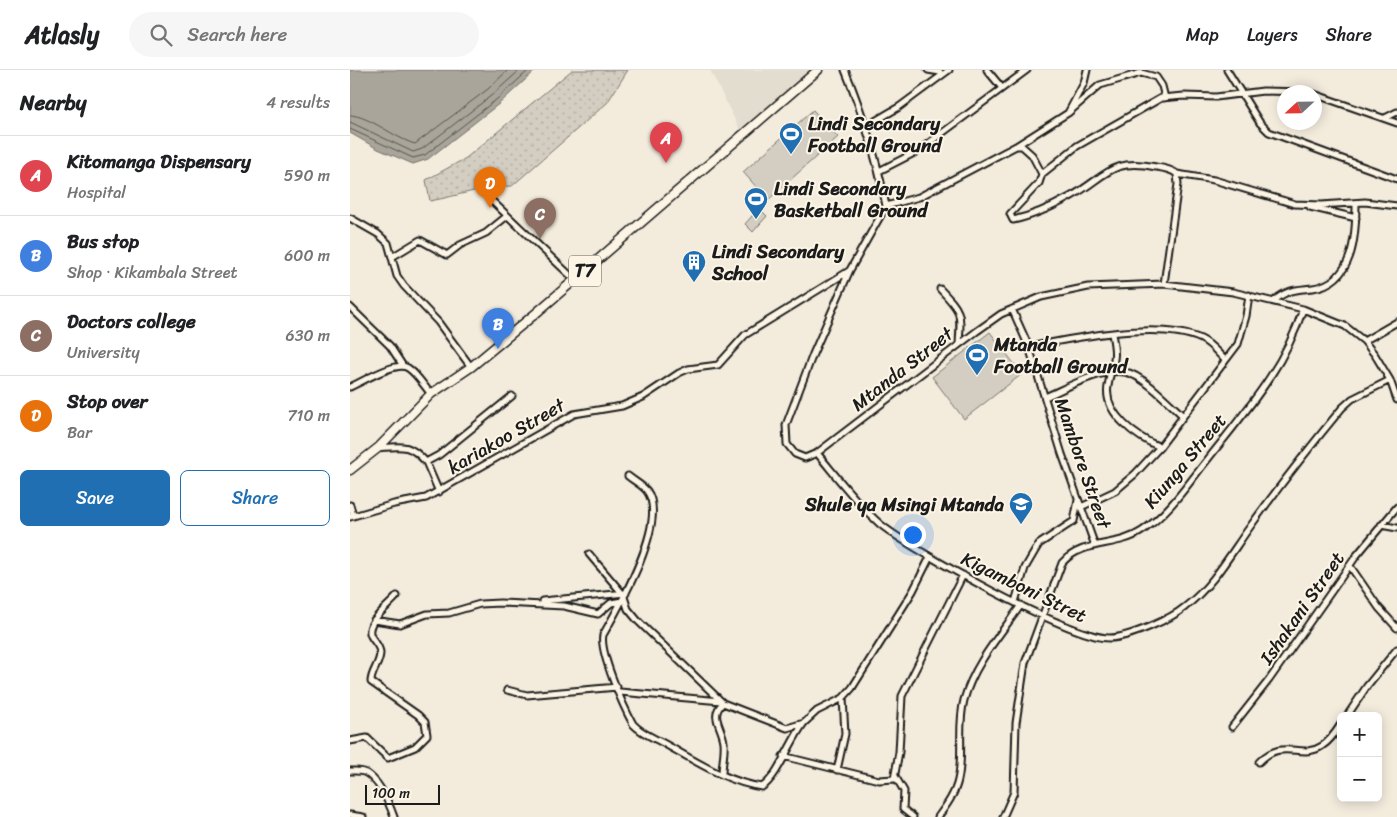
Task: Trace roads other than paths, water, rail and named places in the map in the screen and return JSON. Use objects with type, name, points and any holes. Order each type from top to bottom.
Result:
[{"type":"highway","name":"T7","points":[[350,470],[378,448],[431,394],[471,367],[575,280],[818,70]]},
{"type":"street","points":[[817,454],[805,458],[794,454],[787,444],[786,425],[813,354],[850,270],[886,206],[879,172],[860,106],[845,70]]},
{"type":"street","points":[[928,70],[940,73]]},
{"type":"street","points":[[865,127],[899,107],[940,73],[949,70]]},
{"type":"street","points":[[987,70],[1002,88]]},
{"type":"street","points":[[879,172],[918,151],[1027,70]]},
{"type":"street","points":[[1068,113],[1084,83],[1087,70]]},
{"type":"street","points":[[1227,70],[1260,123],[1269,132],[1397,178]]},
{"type":"street","points":[[886,206],[919,197],[1016,146],[1068,113],[1092,90],[1108,82],[1146,73],[1152,74],[1158,80],[1165,98]]},
{"type":"street","points":[[1084,83],[1092,90]]},
{"type":"street","points":[[1277,91],[1263,91],[1216,97],[1165,98],[1151,102],[1096,134],[1042,174],[1039,183],[1010,214],[1011,218],[1015,219],[1047,208],[1072,196],[1106,172],[1126,164],[1151,166],[1178,174],[1214,180],[1307,205],[1318,210],[1356,218]]},
{"type":"street","points":[[1322,97],[1397,123]]},
{"type":"street","points":[[1384,118],[1397,112]]},
{"type":"street","points":[[1016,146],[1022,146],[1032,155],[1042,174]]},
{"type":"street","points":[[1164,284],[1178,195],[1178,174]]},
{"type":"street","points":[[491,200],[575,280]]},
{"type":"street","points":[[1274,301],[1286,291],[1322,287],[1341,276],[1351,250],[1356,218],[1356,203]]},
{"type":"street","points":[[1307,205],[1380,203],[1397,206]]},
{"type":"street","points":[[392,256],[420,240],[448,256],[460,245],[486,232],[507,216]]},
{"type":"street","points":[[350,218],[388,243],[397,276],[438,322],[471,367]]},
{"type":"street","name":"kariakoo Street","points":[[352,516],[394,504],[426,498],[574,414],[622,406],[643,397],[688,369],[718,365],[745,335],[850,270]]},
{"type":"street","name":"Mtanda Street","points":[[817,454],[959,344],[1012,309],[1041,297],[1066,290],[1164,284],[1249,295],[1303,309],[1338,322],[1364,341],[1390,380],[1395,389],[1397,400]]},
{"type":"street","points":[[940,288],[959,312],[959,344]]},
{"type":"street","points":[[1081,507],[1120,488],[1160,447],[1224,359],[1238,344],[1242,336],[1249,295]]},
{"type":"street","points":[[350,307],[390,346],[403,366],[408,368],[431,394]]},
{"type":"street","name":"Mambore Street","points":[[1012,309],[1029,347],[1094,543]]},
{"type":"street","name":"Kiunga Street","points":[[1043,615],[1058,571],[1068,556],[1085,548],[1127,540],[1165,514],[1271,377],[1290,344],[1303,309]]},
{"type":"street","points":[[1364,341],[1397,322]]},
{"type":"street","points":[[1029,347],[1070,339],[1112,334],[1177,333],[1202,340],[1224,359]]},
{"type":"street","points":[[1112,334],[1116,352],[1108,386],[1108,396],[1112,406],[1120,419],[1136,435],[1160,447]]},
{"type":"street","points":[[350,387],[389,368],[403,366]]},
{"type":"street","points":[[1045,397],[1113,371],[1126,372],[1141,380],[1183,416]]},
{"type":"street","name":"Kigamboni Stret","points":[[817,454],[880,524],[930,557],[1015,602],[1078,631],[1109,638],[1141,629],[1179,612],[1215,578],[1260,513],[1342,408],[1352,399],[1390,380]]},
{"type":"street","points":[[426,462],[440,455],[512,396]]},
{"type":"street","points":[[378,448],[406,446],[413,449],[426,462],[439,492]]},
{"type":"street","points":[[628,476],[647,491],[651,500],[650,522],[646,549],[604,636],[602,643],[606,662],[630,718],[637,729],[744,784],[762,787],[771,781],[783,756],[804,723],[817,711],[843,698],[864,671],[913,591],[930,557]]},
{"type":"street","points":[[1015,602],[1025,568],[1040,544],[1074,521],[1078,497]]},
{"type":"street","points":[[350,505],[352,516]]},
{"type":"street","name":"Ishakani Street","points":[[1232,728],[1269,680],[1350,566],[1397,507]]},
{"type":"street","points":[[1381,526],[1397,528]]},
{"type":"street","points":[[589,554],[624,596],[628,609],[638,621],[722,702]]},
{"type":"street","points":[[1350,566],[1376,604],[1397,628]]},
{"type":"street","points":[[913,817],[904,814],[902,804],[904,791],[895,776],[902,696],[963,575]]},
{"type":"street","points":[[350,741],[367,738],[388,758],[415,747],[427,735],[425,722],[418,715],[371,682],[380,654],[378,646],[370,634],[374,620],[397,596]]},
{"type":"street","points":[[516,603],[564,606],[592,614],[601,613],[611,603],[624,596]]},
{"type":"street","points":[[374,620],[400,624],[422,615],[449,613],[480,604],[624,596]]},
{"type":"street","points":[[938,817],[950,801],[958,780],[961,716],[970,683],[982,660],[1021,605]]},
{"type":"street","points":[[1003,817],[1014,792],[1016,723],[1025,664],[1043,615]]},
{"type":"street","points":[[1350,712],[1367,686],[1397,649]]},
{"type":"street","points":[[507,690],[527,695],[618,689],[722,702],[787,728],[804,723]]},
{"type":"street","points":[[837,770],[845,734],[843,698]]},
{"type":"street","points":[[722,702],[716,710],[724,743],[722,774]]},
{"type":"street","points":[[1259,762],[1270,752],[1279,749],[1306,750],[1319,748],[1324,745],[1337,729]]},
{"type":"street","points":[[783,756],[888,781],[895,776]]},
{"type":"street","points":[[350,771],[361,771],[368,774],[384,795],[394,817]]},
{"type":"street","points":[[350,815],[363,817]]},
{"type":"water","points":[[350,70],[536,70],[500,103],[428,159],[413,164],[378,149],[350,133]]},
{"type":"place","name":"Lindi Secondary Football Ground","points":[[791,155]]},
{"type":"place","name":"Kitomanga Dispensary","points":[[666,163]]},
{"type":"place","name":"Stop over","points":[[490,208]]},
{"type":"place","name":"Lindi Secondary Basketball Ground","points":[[756,220]]},
{"type":"place","name":"Doctors college","points":[[540,239]]},
{"type":"place","name":"Lindi Secondary School","points":[[694,283]]},
{"type":"place","name":"Bus stop","points":[[498,349]]},
{"type":"place","name":"Mtanda Football Ground","points":[[977,376]]},
{"type":"place","name":"Shule ya Msingi Mtanda","points":[[1021,525]]}]
